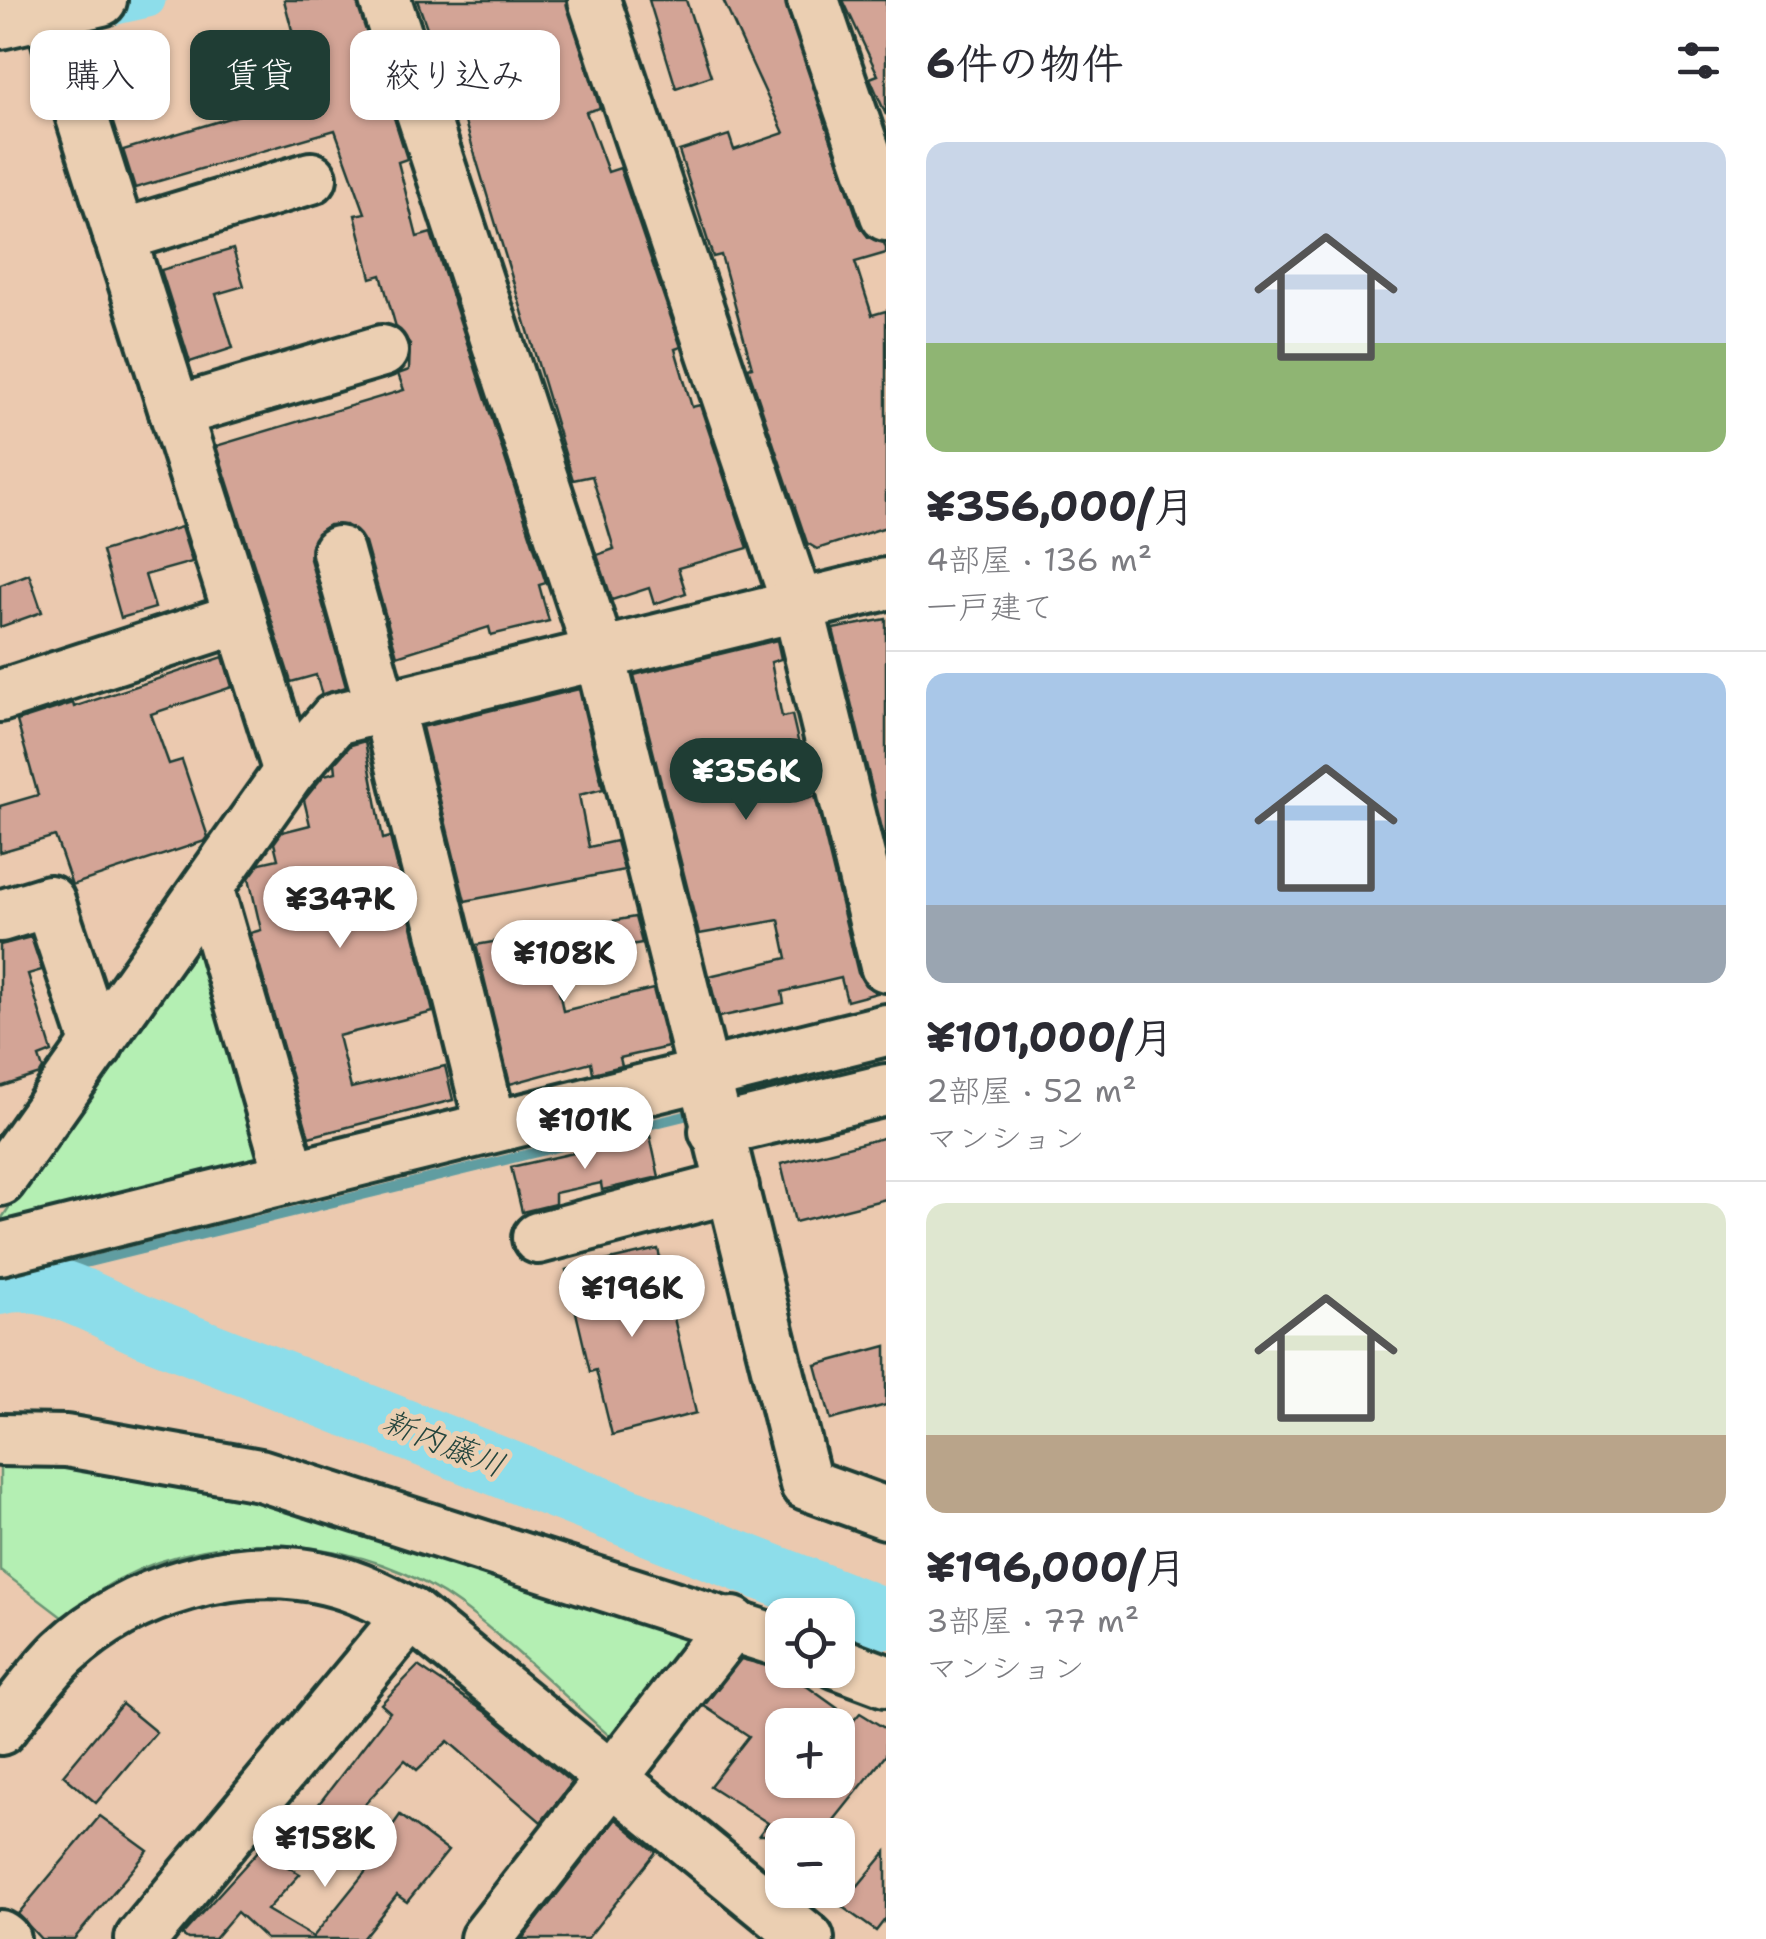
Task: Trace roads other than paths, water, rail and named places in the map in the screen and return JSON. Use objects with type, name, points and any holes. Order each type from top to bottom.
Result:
[{"type":"street","points":[[0,23],[46,6],[101,0]]},
{"type":"street","points":[[385,0],[599,652],[706,1076],[715,1131],[733,1187],[806,1484],[886,1513]]},
{"type":"street","points":[[594,0],[798,606],[886,966]]},
{"type":"street","points":[[812,0],[886,215]]},
{"type":"street","points":[[46,6],[289,772]]},
{"type":"street","points":[[119,236],[311,178]]},
{"type":"street","points":[[175,412],[382,351]]},
{"type":"street","points":[[338,552],[384,705],[490,1125]]},
{"type":"street","points":[[0,1180],[289,772],[335,719],[886,584]]},
{"type":"street","points":[[0,696],[240,618]]},
{"type":"street","points":[[208,890],[291,1177]]},
{"type":"street","points":[[0,916],[50,901],[97,1044]]},
{"type":"street","points":[[0,1249],[886,1030]]},
{"type":"street","points":[[715,1131],[886,1090]]},
{"type":"street","points":[[538,1238],[733,1187]]},
{"type":"street","points":[[0,1440],[66,1441],[260,1475],[765,1635]]},
{"type":"street","points":[[0,1729],[64,1652],[136,1602],[200,1581],[266,1573],[325,1578],[371,1593],[412,1614],[808,1939]]},
{"type":"street","points":[[141,1939],[412,1614]]},
{"type":"street","points":[[486,1939],[733,1623]]},
{"type":"street","points":[[855,1669],[886,1681]]},
{"type":"waterway","points":[[80,15],[148,0]]},
{"type":"waterway","points":[[19,1279],[701,1112]]},
{"type":"waterway","name":"新内藤川","points":[[0,1285],[33,1283],[69,1293],[135,1323],[886,1619]]}]
